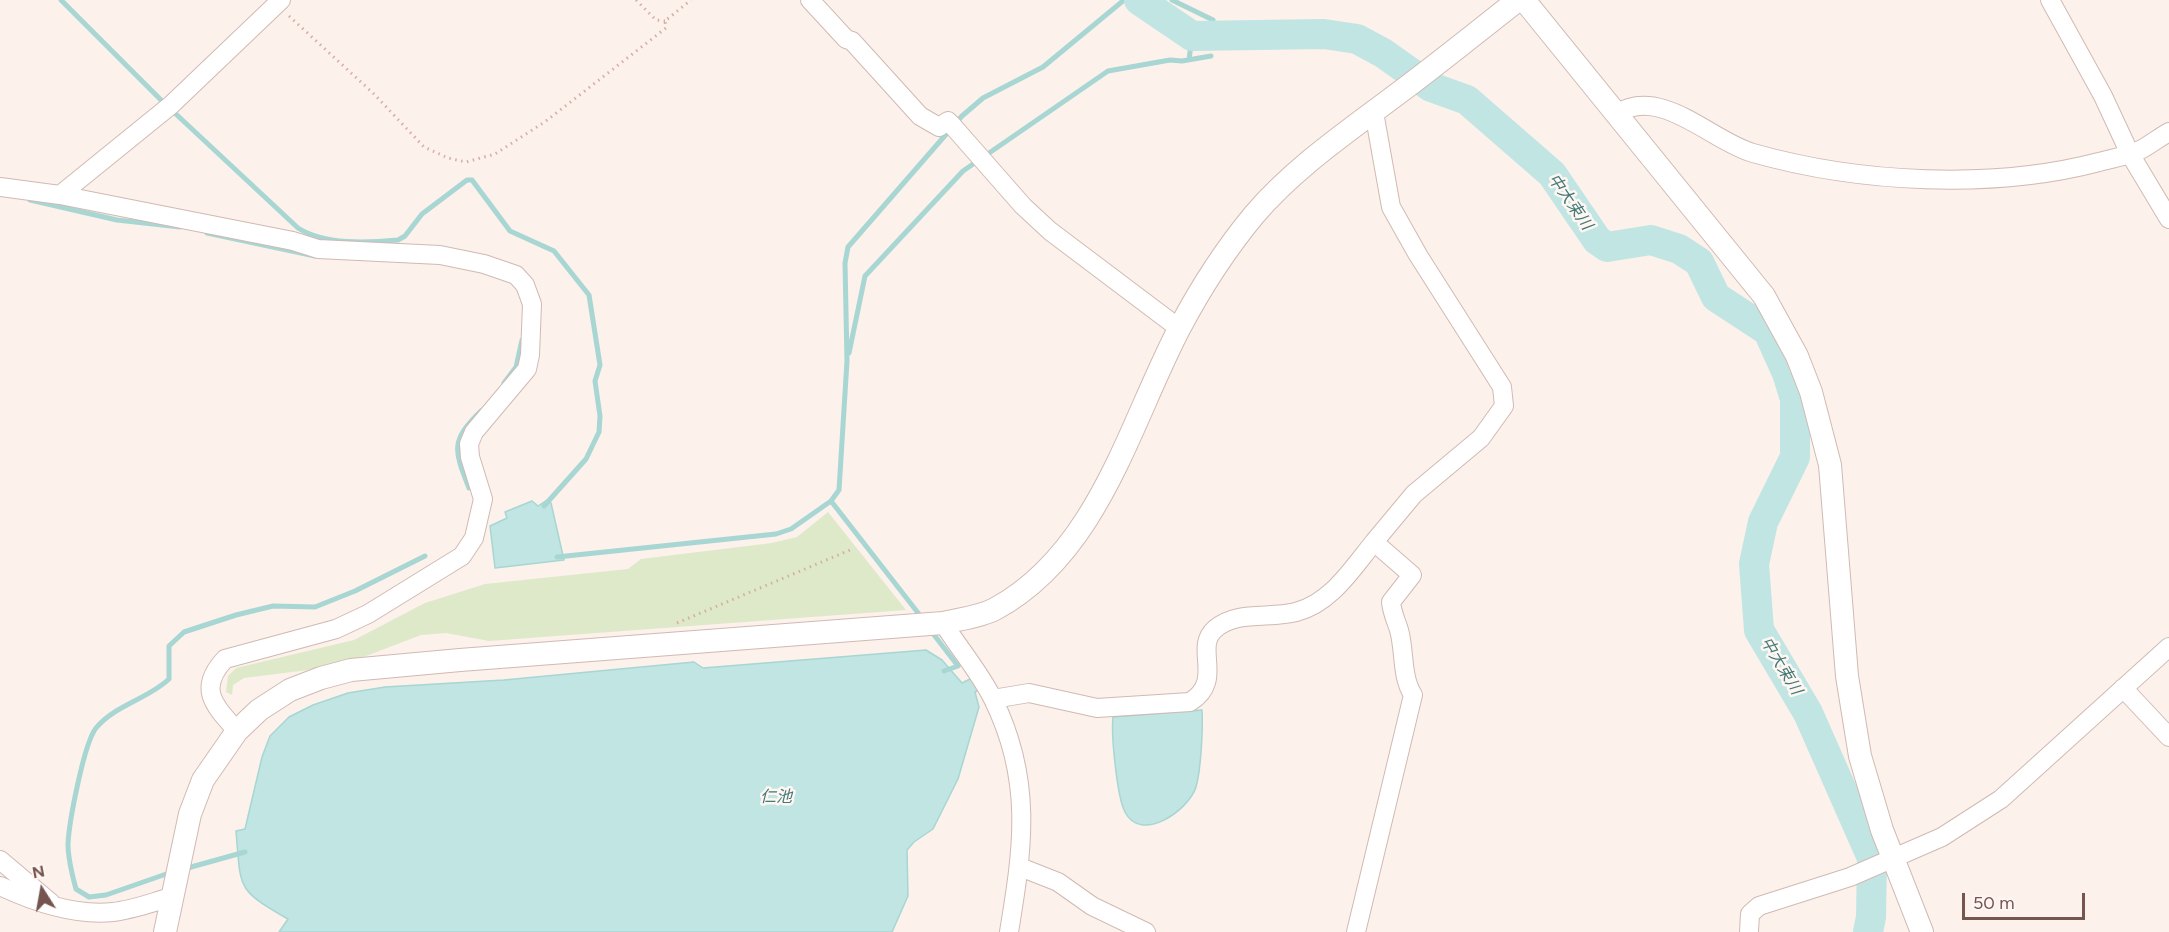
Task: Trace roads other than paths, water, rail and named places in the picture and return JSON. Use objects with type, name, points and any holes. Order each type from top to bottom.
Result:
[{"type":"street","points":[[810,0],[846,39],[852,41],[920,116],[939,127],[948,121],[1023,206],[1050,231],[1179,329]]},
{"type":"street","points":[[165,932],[189,814],[203,780],[237,731],[259,710],[290,690],[351,670],[932,624],[994,609],[1020,593],[1049,566],[1077,533],[1102,494],[1179,329],[1218,264],[1255,214],[1294,175],[1518,0]]},
{"type":"street","points":[[1524,0],[1764,296],[1797,356],[1811,392],[1830,465],[1847,676],[1856,738],[1881,865],[1922,932]]},
{"type":"street","points":[[2050,0],[2103,96],[2130,153],[2169,219]]},
{"type":"street","points":[[60,195],[168,107],[279,2]]},
{"type":"street","points":[[1616,114],[1628,106],[1651,106],[1679,115],[1737,149],[1781,161],[1833,171],[1972,181],[2057,173],[2130,153],[2169,132]]},
{"type":"street","points":[[993,699],[1029,693],[1097,708],[1190,702],[1202,694],[1208,681],[1207,648],[1212,631],[1224,621],[1295,613],[1318,603],[1342,581],[1414,495],[1481,438],[1504,406],[1502,387],[1418,255],[1391,207],[1374,112]]},
{"type":"street","points":[[0,187],[60,195],[293,241],[318,249],[414,252],[484,264],[516,275],[530,295],[532,304],[530,355],[527,369],[474,432],[469,444],[483,499],[474,538],[462,556],[368,614],[347,624],[225,659],[215,669],[210,682],[211,696],[237,731]]},
{"type":"street","points":[[1356,932],[1413,695],[1407,686],[1398,629],[1390,602],[1412,575],[1374,542]]},
{"type":"street","points":[[932,624],[993,699],[1016,762],[1023,798],[1020,867],[1010,932]]},
{"type":"street","points":[[1749,932],[1750,914],[1760,906],[1881,865],[1942,837],[2001,799],[2169,647]]},
{"type":"street","points":[[2123,688],[2169,737]]},
{"type":"street","points":[[0,860],[57,908]]},
{"type":"street","points":[[1020,867],[1058,882],[1092,906],[1146,932]]},
{"type":"street","points":[[0,886],[57,908],[112,912],[173,892]]},
{"type":"water","points":[[547,500],[551,503],[564,560],[495,568],[490,526],[507,518],[505,512],[532,501],[538,506]]},
{"type":"water","name":"仁池","points":[[926,650],[942,660],[962,683],[972,678],[980,689],[975,692],[979,707],[958,779],[933,829],[914,842],[907,850],[908,896],[892,932],[279,932],[288,919],[259,901],[244,886],[239,865],[236,831],[245,829],[262,757],[270,736],[289,717],[313,705],[348,693],[385,687],[504,680],[694,662],[703,668]]},
{"type":"water","points":[[1202,710],[1199,770],[1192,796],[1175,813],[1164,820],[1142,825],[1132,821],[1125,812],[1119,793],[1113,717]]},
{"type":"waterway","points":[[61,0],[163,102],[298,228],[309,234],[346,242],[398,240],[405,236],[422,214],[467,180],[472,180],[510,231],[554,251],[589,295],[600,365],[595,381],[600,416],[599,432],[586,459],[544,506]]},
{"type":"waterway","points":[[922,618],[831,501],[839,490],[847,361],[845,263],[848,247],[962,116],[983,98],[1043,67],[1124,0]]},
{"type":"waterway","name":"中大束川","points":[[1139,0],[1192,36],[1324,34],[1357,39],[1383,53],[1431,87],[1467,100],[1552,174],[1597,240],[1607,247],[1651,240],[1679,249],[1699,262],[1716,297],[1768,331],[1787,373],[1795,399],[1795,457],[1763,522],[1754,564],[1759,630],[1808,713],[1872,858],[1871,917],[1868,932]]},
{"type":"waterway","points":[[1172,0],[1213,20]]},
{"type":"waterway","points":[[1189,60],[1192,36]]},
{"type":"waterway","points":[[849,353],[865,276],[963,171],[1108,71],[1170,60],[1182,61],[1211,56]]},
{"type":"waterway","points":[[30,200],[117,220],[180,227]]},
{"type":"waterway","points":[[207,233],[315,256]]},
{"type":"waterway","points":[[504,383],[516,367],[522,340]]},
{"type":"waterway","points":[[469,488],[460,464],[458,446],[464,430],[481,411]]},
{"type":"waterway","points":[[557,557],[776,534],[791,529],[831,501]]},
{"type":"waterway","points":[[172,872],[106,895],[89,897],[76,889],[70,867],[69,833],[82,765],[91,736],[96,728],[112,713],[151,692],[169,679],[169,646],[184,632],[273,606],[315,607],[355,591],[425,556]]},
{"type":"waterway","points":[[931,631],[958,666],[944,671]]},
{"type":"waterway","points":[[184,869],[245,852]]}]
